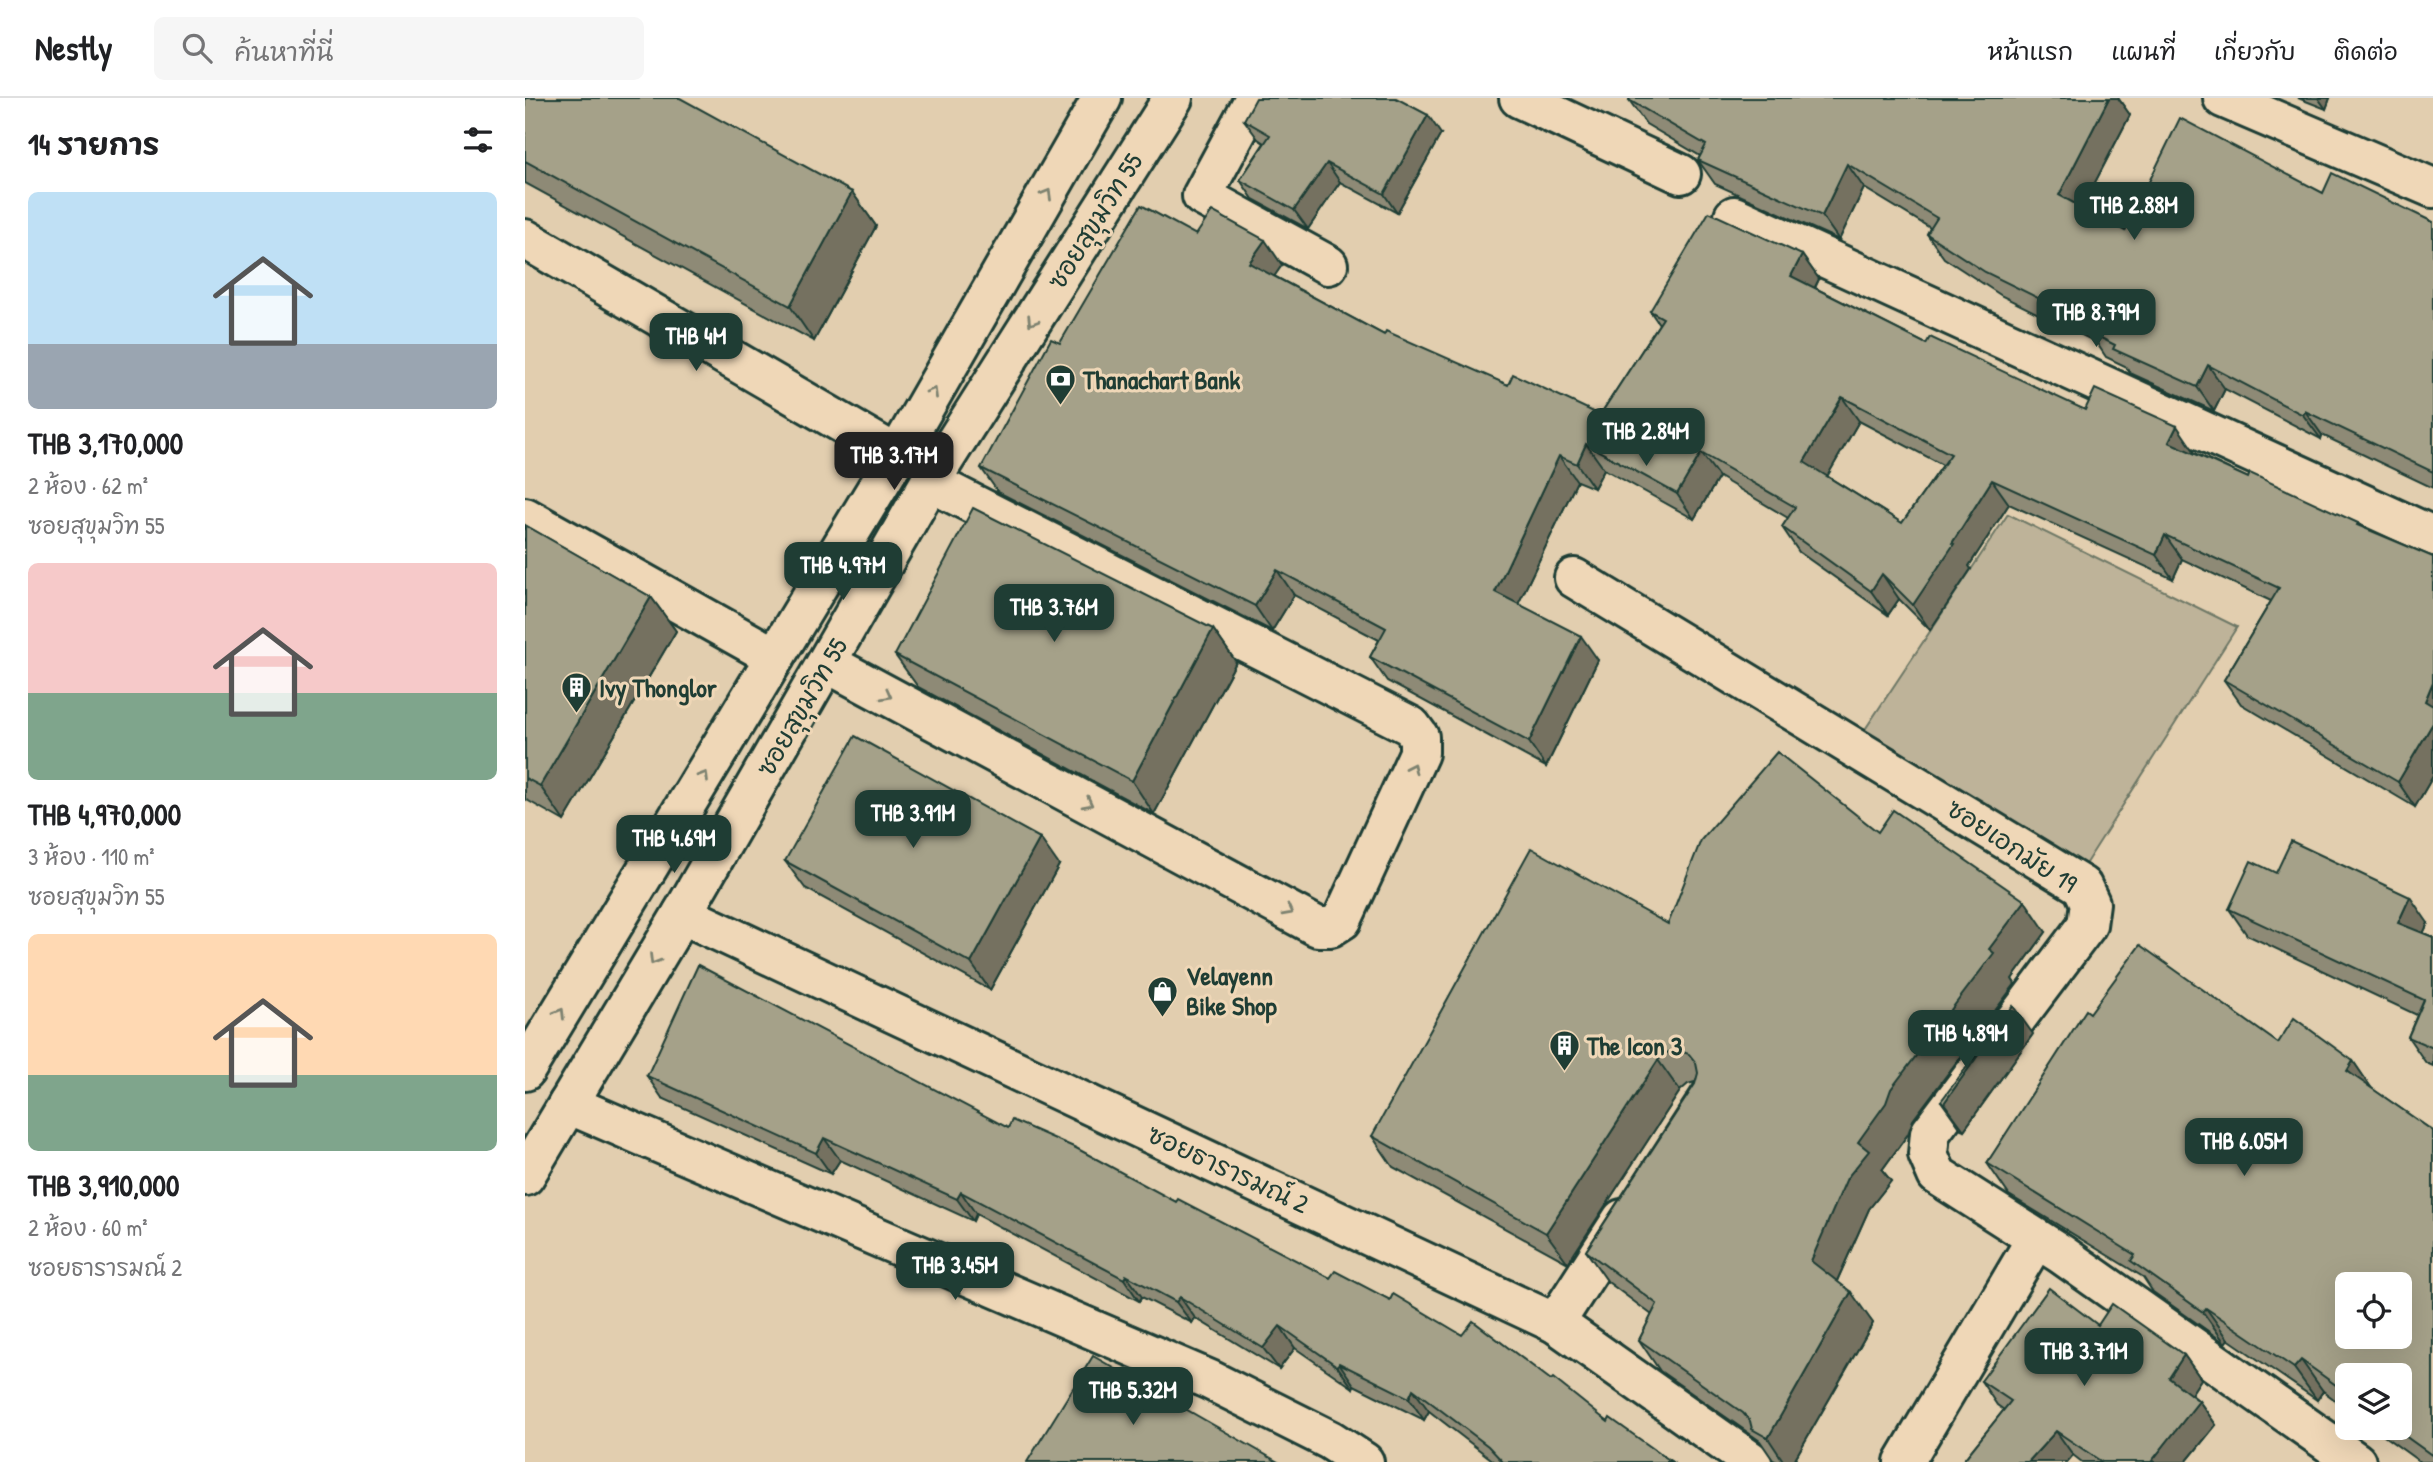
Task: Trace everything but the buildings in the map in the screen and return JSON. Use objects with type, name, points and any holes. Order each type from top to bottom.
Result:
[{"type":"street","name":"ซอยสุขุมวิท 55","points":[[525,1071],[897,455],[1102,98]]},
{"type":"street","name":"ซอยสุขุมวิท 55","points":[[528,1165],[568,1104],[682,914],[930,482],[1173,98]]},
{"type":"street","points":[[1255,98],[1202,196],[1328,265]]},
{"type":"street","points":[[1519,98],[1681,174]]},
{"type":"street","points":[[2223,98],[2433,188]]},
{"type":"street","points":[[1734,216],[2433,536]]},
{"type":"street","points":[[525,239],[897,455],[930,482],[1411,726],[1419,737],[1419,753],[1342,920],[1331,927],[1318,926],[827,663]]},
{"type":"street","points":[[525,517],[775,657]]},
{"type":"street","name":"ซอยเอกมัย 19","points":[[1574,578],[2083,886],[2090,903],[2087,925],[1930,1133],[1928,1154],[1937,1175],[2036,1238],[2356,1462]]},
{"type":"street","name":"ซอยธารารมณ์ 2","points":[[636,888],[682,914],[1555,1323],[1752,1462]]},
{"type":"street","points":[[568,1104],[1210,1380],[1331,1440],[1364,1462]]},
{"type":"street","points":[[1555,1323],[1637,1196]]},
{"type":"street","points":[[1904,1462],[2036,1238]]},
{"type":"shaded area","points":[[2008,514],[2237,627],[2077,877],[1856,743]]},
{"type":"place","name":"Thanachart Bank","points":[[1060,407]]},
{"type":"place","name":"Ivy Thonglor","points":[[576,715]]},
{"type":"place","name":"Velayenn Bike Shop","points":[[1163,1018]]},
{"type":"place","name":"The Icon 3","points":[[1564,1073]]}]
